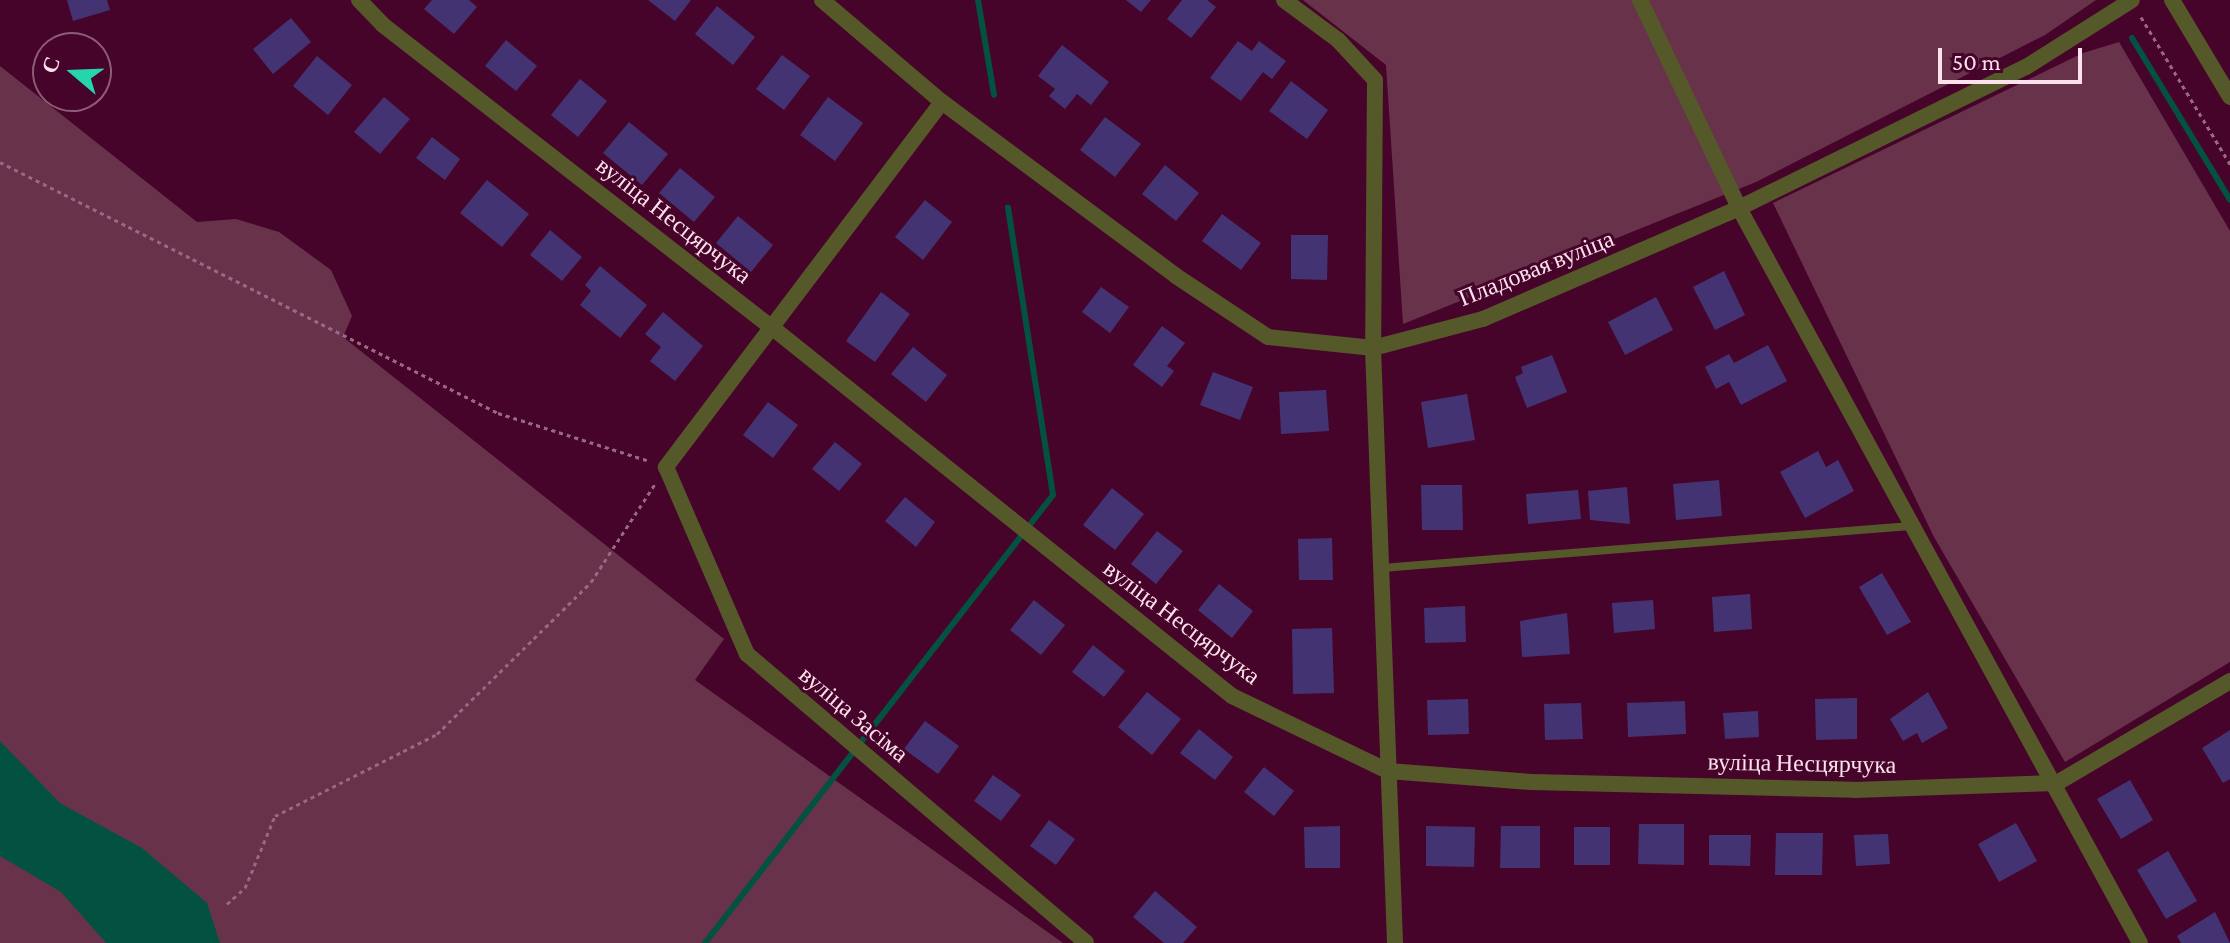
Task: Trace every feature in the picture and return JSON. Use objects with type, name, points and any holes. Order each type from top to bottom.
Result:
[{"type":"street","name":"вуліца Несцярчука","points":[[359,0],[383,25],[769,325],[1232,696],[1388,771],[1532,782],[1854,790],[2057,783],[2230,681]]},
{"type":"street","name":"Пладовая вуліца","points":[[822,0],[942,102],[1176,276],[1268,337],[1373,348],[1483,319],[1739,208],[2026,67],[2131,0]]},
{"type":"street","points":[[1284,0],[1338,40],[1375,80],[1373,348],[1395,943]]},
{"type":"street","points":[[1640,0],[1739,208],[1910,526],[2057,783],[2140,943]]},
{"type":"street","points":[[2172,0],[2230,97]]},
{"type":"street","points":[[666,467],[769,325],[942,102]]},
{"type":"street","name":"вуліца Засіма","points":[[666,467],[747,654],[1084,943]]},
{"type":"lane","points":[[1382,568],[1910,526]]},
{"type":"path","points":[[2131,0],[2230,164]]},
{"type":"path","points":[[0,162],[498,413],[666,467],[591,582],[569,604],[437,734],[275,816],[245,888],[227,904]]},
{"type":"shaded area","points":[[1303,0],[2096,0],[2045,35],[1756,182],[1403,324],[1386,65]]},
{"type":"shaded area","points":[[2119,42],[2230,231],[2230,662],[2065,762],[1934,537],[1773,203],[2083,53]]},
{"type":"shaded area","points":[[0,66],[32,91],[32,112],[58,112],[197,222],[236,219],[279,232],[331,270],[352,316],[343,337],[724,639],[695,680],[1063,943],[0,943]]},
{"type":"shaded area","points":[[0,741],[60,803],[142,848],[207,903],[220,943],[106,943],[61,892],[0,856]]},
{"type":"building","points":[[67,0],[107,0],[110,10],[73,21]]},
{"type":"building","points":[[432,0],[469,0],[477,7],[454,34],[424,9]]},
{"type":"building","points":[[648,0],[691,0],[675,21]]},
{"type":"building","points":[[1126,0],[1151,0],[1141,12]]},
{"type":"building","points":[[1182,0],[1207,0],[1216,7],[1191,38],[1167,19]]},
{"type":"building","points":[[717,6],[755,37],[733,65],[695,34]]},
{"type":"building","points":[[291,18],[311,42],[273,74],[253,49]]},
{"type":"building","points":[[506,40],[537,66],[516,91],[485,66]]},
{"type":"building","points":[[1238,41],[1252,51],[1259,41],[1286,61],[1272,79],[1263,72],[1241,101],[1210,78]]},
{"type":"building","points":[[1062,45],[1109,82],[1091,105],[1077,94],[1065,109],[1049,96],[1055,89],[1038,76]]},
{"type":"building","points":[[782,55],[810,76],[784,110],[756,89]]},
{"type":"building","points":[[317,56],[352,85],[328,115],[293,86]]},
{"type":"building","points":[[580,79],[607,101],[578,137],[551,115]]},
{"type":"building","points":[[1291,81],[1328,110],[1307,139],[1269,111]]},
{"type":"building","points":[[384,97],[410,119],[380,154],[354,132]]},
{"type":"building","points":[[828,97],[863,123],[835,161],[800,135]]},
{"type":"building","points":[[1105,117],[1141,144],[1115,177],[1080,150]]},
{"type":"building","points":[[629,122],[668,154],[642,185],[603,153]]},
{"type":"building","points":[[432,137],[460,159],[445,180],[416,158]]},
{"type":"building","points":[[1165,165],[1199,193],[1176,221],[1142,194]]},
{"type":"building","points":[[680,168],[715,197],[694,222],[659,193]]},
{"type":"building","points":[[487,180],[529,214],[502,247],[460,213]]},
{"type":"building","points":[[925,200],[952,222],[923,260],[895,237]]},
{"type":"building","points":[[1222,214],[1261,243],[1241,270],[1202,241]]},
{"type":"building","points":[[738,216],[773,245],[751,272],[716,243]]},
{"type":"building","points":[[550,230],[582,257],[562,281],[530,255]]},
{"type":"building","points":[[1291,235],[1328,235],[1327,280],[1291,279]]},
{"type":"building","points":[[600,266],[647,305],[620,338],[580,305],[591,291],[585,285]]},
{"type":"building","points":[[1724,271],[1745,315],[1715,330],[1693,287]]},
{"type":"building","points":[[1101,287],[1129,307],[1110,333],[1082,312]]},
{"type":"building","points":[[881,292],[910,314],[875,362],[846,341]]},
{"type":"building","points":[[1656,297],[1673,330],[1625,355],[1608,322]]},
{"type":"building","points":[[663,312],[703,346],[675,381],[650,361],[661,347],[645,334]]},
{"type":"building","points":[[1162,326],[1185,343],[1167,366],[1174,371],[1162,387],[1133,365]]},
{"type":"building","points":[[1768,345],[1787,381],[1741,405],[1729,382],[1716,389],[1705,367],[1729,354],[1734,363]]},
{"type":"building","points":[[913,347],[947,375],[926,402],[891,374]]},
{"type":"building","points":[[1552,355],[1567,392],[1527,408],[1515,377],[1523,373],[1521,367]]},
{"type":"building","points":[[1213,372],[1253,387],[1240,420],[1200,405]]},
{"type":"building","points":[[1326,390],[1329,431],[1281,434],[1279,392]]},
{"type":"building","points":[[1467,394],[1475,440],[1428,448],[1421,402]]},
{"type":"building","points":[[768,402],[798,425],[773,458],[743,435]]},
{"type":"building","points":[[835,442],[862,464],[839,491],[812,469]]},
{"type":"building","points":[[1818,451],[1826,467],[1838,460],[1854,491],[1805,518],[1780,472]]},
{"type":"building","points":[[1719,480],[1722,516],[1676,520],[1673,484]]},
{"type":"building","points":[[1421,485],[1462,485],[1463,530],[1422,530]]},
{"type":"building","points":[[1627,487],[1630,524],[1590,520],[1588,491]]},
{"type":"building","points":[[1112,488],[1144,514],[1115,550],[1083,525]]},
{"type":"building","points":[[1578,490],[1581,519],[1528,524],[1526,494]]},
{"type":"building","points":[[905,497],[935,522],[916,547],[885,521]]},
{"type":"building","points":[[1157,531],[1183,551],[1156,584],[1131,564]]},
{"type":"building","points":[[1332,538],[1333,580],[1299,580],[1298,539]]},
{"type":"building","points":[[1882,573],[1911,622],[1887,635],[1859,587]]},
{"type":"building","points":[[1219,584],[1253,611],[1232,638],[1198,610]]},
{"type":"building","points":[[1750,594],[1752,629],[1714,632],[1712,597]]},
{"type":"building","points":[[1034,600],[1065,625],[1041,655],[1010,630]]},
{"type":"building","points":[[1653,600],[1655,629],[1614,633],[1612,603]]},
{"type":"building","points":[[1465,606],[1466,642],[1425,643],[1424,608]]},
{"type":"building","points":[[1567,613],[1570,654],[1522,657],[1520,621]]},
{"type":"building","points":[[1332,628],[1334,693],[1293,694],[1292,629]]},
{"type":"building","points":[[1093,645],[1125,671],[1104,697],[1072,672]]},
{"type":"building","points":[[1147,692],[1181,719],[1152,755],[1118,727]]},
{"type":"building","points":[[1928,692],[1948,728],[1922,743],[1917,733],[1903,741],[1890,719]]},
{"type":"building","points":[[1857,698],[1857,739],[1816,740],[1815,699]]},
{"type":"building","points":[[1468,699],[1469,734],[1428,735],[1427,700]]},
{"type":"building","points":[[1685,701],[1686,734],[1628,737],[1627,703]]},
{"type":"building","points":[[1581,703],[1583,739],[1545,740],[1544,704]]},
{"type":"building","points":[[1758,711],[1759,737],[1725,739],[1723,713]]},
{"type":"building","points":[[925,721],[959,746],[938,774],[904,749]]},
{"type":"building","points":[[1199,729],[1233,757],[1215,780],[1180,753]]},
{"type":"building","points":[[2230,730],[2230,779],[2223,783],[2202,748]]},
{"type":"building","points":[[1264,767],[1294,791],[1274,816],[1244,792]]},
{"type":"building","points":[[993,775],[1021,795],[1001,821],[974,801]]},
{"type":"building","points":[[2130,780],[2153,820],[2121,839],[2097,799]]},
{"type":"building","points":[[1049,820],[1075,839],[1056,865],[1030,846]]},
{"type":"building","points":[[2016,823],[2037,861],[1999,882],[1978,844]]},
{"type":"building","points":[[1639,824],[1684,824],[1684,865],[1638,864]]},
{"type":"building","points":[[1340,826],[1340,868],[1305,868],[1304,827]]},
{"type":"building","points":[[1426,826],[1475,827],[1474,867],[1426,866]]},
{"type":"building","points":[[1501,826],[1540,826],[1540,868],[1500,868]]},
{"type":"building","points":[[1574,827],[1610,827],[1610,865],[1574,865]]},
{"type":"building","points":[[1776,833],[1823,833],[1822,875],[1775,875]]},
{"type":"building","points":[[1888,834],[1890,864],[1856,866],[1854,835]]},
{"type":"building","points":[[1709,835],[1751,835],[1750,866],[1709,865]]},
{"type":"building","points":[[2168,851],[2197,901],[2166,919],[2137,870]]},
{"type":"building","points":[[1155,891],[1197,927],[1183,943],[1164,943],[1133,917]]},
{"type":"building","points":[[2215,912],[2230,943],[2181,943],[2177,936]]},
{"type":"waterway","points":[[978,0],[994,95]]},
{"type":"waterway","points":[[2132,38],[2230,200]]},
{"type":"waterway","points":[[705,943],[1053,495],[1008,208]]}]
